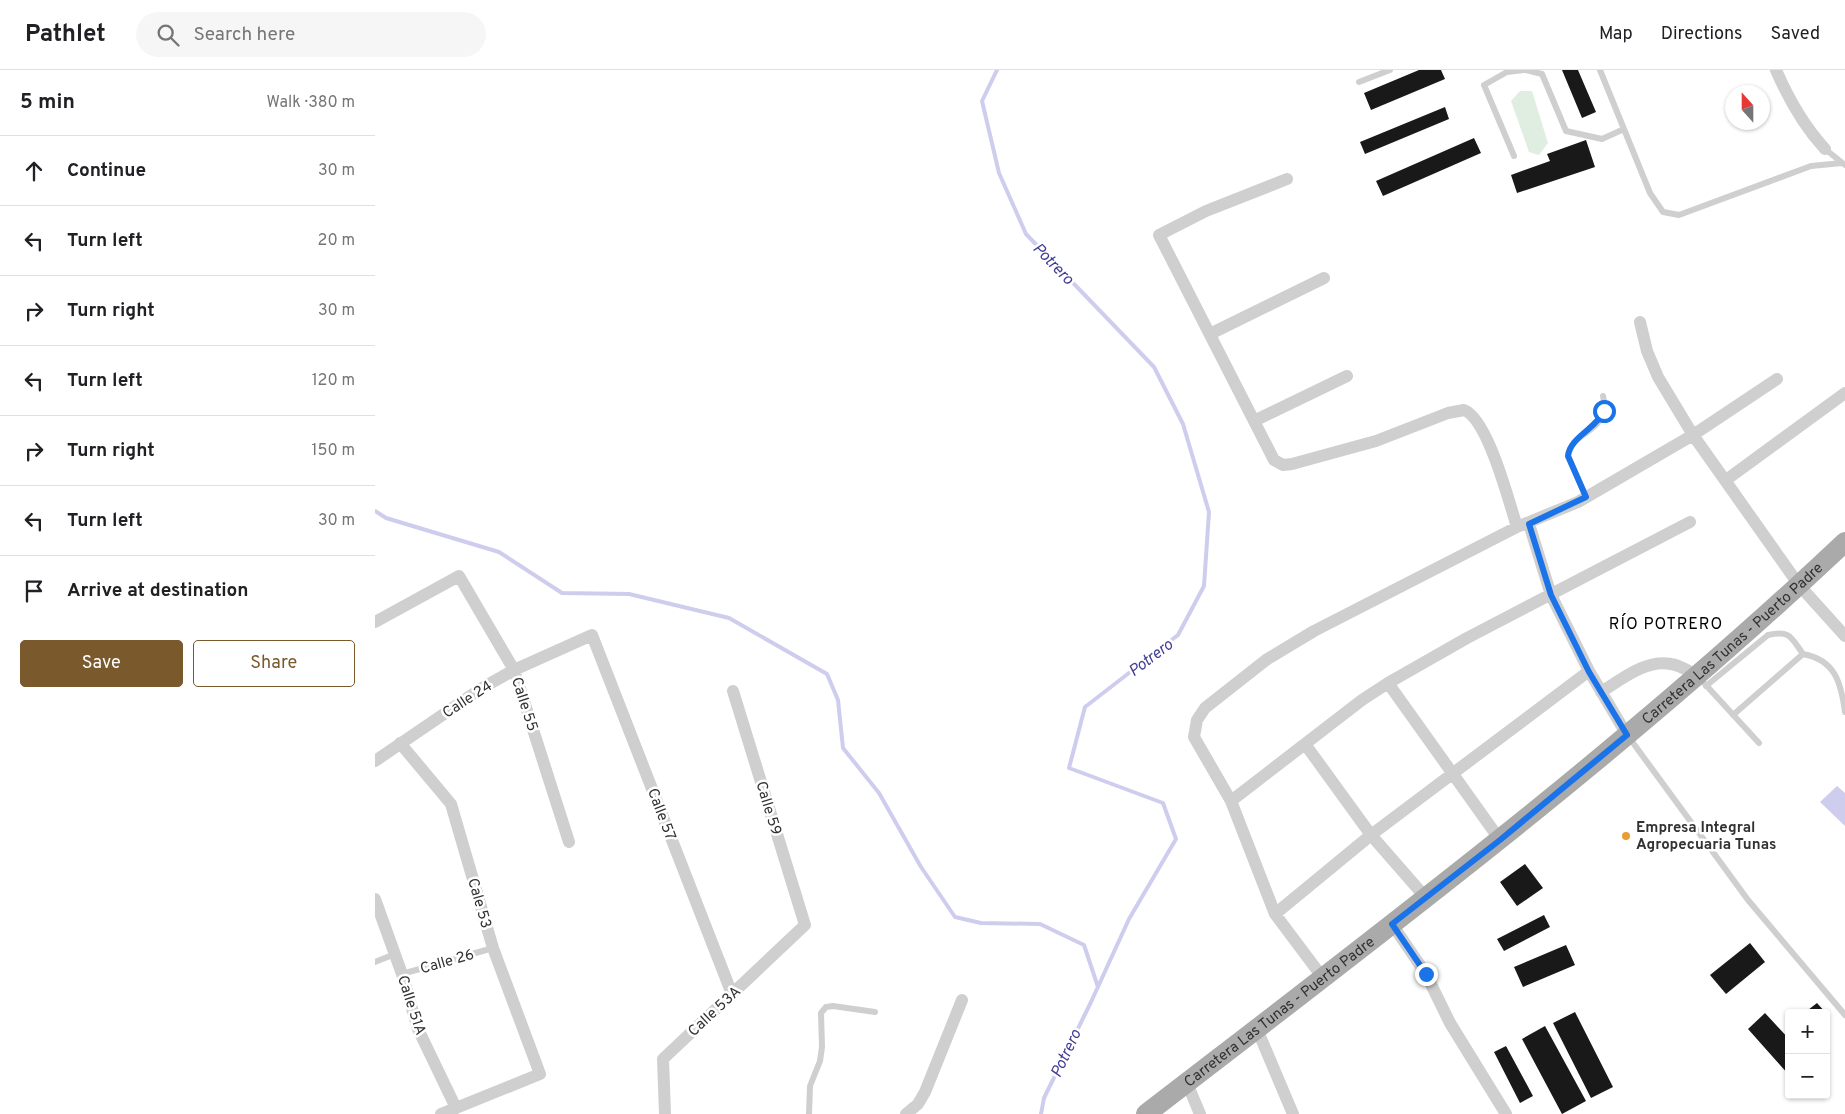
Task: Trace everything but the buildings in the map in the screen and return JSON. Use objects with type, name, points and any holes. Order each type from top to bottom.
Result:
[{"type":"main road","name":"Carretera Las Tunas - Puerto Padre","points":[[1146,1114],[1500,840],[1627,735],[1701,681],[1845,542]]},
{"type":"street","points":[[1776,70],[1788,99],[1806,128],[1825,149]]},
{"type":"street","points":[[1287,179],[1206,211],[1159,235],[1275,460],[1283,465],[1376,441],[1448,413],[1464,410],[1470,412],[1493,452],[1551,595],[1589,672],[1627,735]]},
{"type":"street","points":[[1210,334],[1323,278]]},
{"type":"street","points":[[1639,322],[1647,351],[1658,377],[1693,435],[1799,585],[1845,636]]},
{"type":"street","points":[[1254,421],[1347,376]]},
{"type":"street","points":[[1323,978],[1275,914],[1231,801],[1194,737],[1197,720],[1211,702],[1266,660],[1314,631],[1523,526],[1586,497],[1693,435],[1777,379]]},
{"type":"street","points":[[1726,480],[1845,393]]},
{"type":"street","points":[[1231,801],[1388,683],[1467,638],[1690,522]]},
{"type":"street","name":"Calle 55","points":[[375,622],[459,576],[514,670],[569,842]]},
{"type":"street","name":"Calle 24","points":[[377,757],[482,688],[514,670],[592,635]]},
{"type":"street","name":"Calle 57","points":[[592,635],[732,994]]},
{"type":"street","points":[[1601,692],[1642,667],[1658,662],[1673,664],[1701,681]]},
{"type":"street","points":[[1275,914],[1371,835],[1589,672]]},
{"type":"street","points":[[1388,683],[1500,840]]},
{"type":"street","name":"Calle 59","points":[[733,691],[805,925]]},
{"type":"street","name":"Cale 53","points":[[400,743],[451,804],[493,948],[540,1074],[456,1108]]},
{"type":"street","points":[[1305,744],[1371,835],[1426,898]]},
{"type":"street","name":"Calle 51A","points":[[375,900],[402,974],[418,1029],[456,1108]]},
{"type":"street","points":[[1392,924],[1426,974],[1450,1023],[1506,1114]]},
{"type":"street","name":"Calle 53A","points":[[665,1114],[663,1059],[805,925]]},
{"type":"street","points":[[906,1114],[918,1104],[925,1092],[962,1000]]},
{"type":"street","points":[[1257,1028],[1293,1114]]},
{"type":"street","points":[[1187,1083],[1200,1114]]},
{"type":"street","points":[[441,1114],[456,1108]]},
{"type":"lane","points":[[1359,82],[1390,70]]},
{"type":"lane","points":[[1514,156],[1484,85],[1507,72],[1525,70],[1542,74],[1567,131],[1602,139],[1624,129]]},
{"type":"lane","points":[[1600,70],[1650,192],[1663,212],[1679,215],[1811,166],[1843,164]]},
{"type":"lane","points":[[1825,149],[1843,164]]},
{"type":"lane","points":[[1586,497],[1568,452],[1576,441],[1594,426],[1602,416],[1604,411],[1603,396]]},
{"type":"lane","points":[[1759,744],[1701,681],[1768,635],[1780,632],[1788,634],[1803,654],[1816,656],[1828,664],[1837,676],[1845,712]]},
{"type":"lane","points":[[1733,715],[1803,654]]},
{"type":"lane","points":[[1627,735],[1748,900],[1845,1015]]},
{"type":"lane","name":"Calle 26","points":[[402,974],[493,948]]},
{"type":"lane","points":[[375,962],[395,954]]},
{"type":"lane","points":[[809,1114],[810,1086],[820,1061],[822,1048],[821,1013],[826,1007],[833,1006],[875,1012]]},
{"type":"shaded area","points":[[1520,91],[1532,91],[1548,143],[1539,155],[1529,152],[1511,101]]},
{"type":"water","points":[[1837,786],[1845,793],[1845,826],[1820,802]]},
{"type":"waterway","name":"Potrero","points":[[997,70],[982,101],[999,173],[1026,234],[1154,367],[1183,424],[1209,512],[1204,586],[1178,635],[1085,707],[1069,768],[1163,803],[1176,839],[1129,919],[1044,1098],[1041,1114]]},
{"type":"waterway","points":[[375,511],[386,518],[499,552],[562,593],[629,594],[729,618],[827,674],[838,700],[843,748],[879,793],[921,867],[955,917],[981,923],[1040,924],[1084,945],[1098,987]]},
{"type":"place","name":"Empresa Integral Agropecuaria Tunas","points":[[1626,836]]},
{"type":"district","name":"RÍO POTRERO","points":[[1666,623]]},
{"type":"route","points":[[1426,974],[1392,924],[1500,840],[1627,735],[1589,672],[1551,595],[1529,524],[1586,497],[1568,452],[1576,441],[1594,426],[1604,411]]}]
